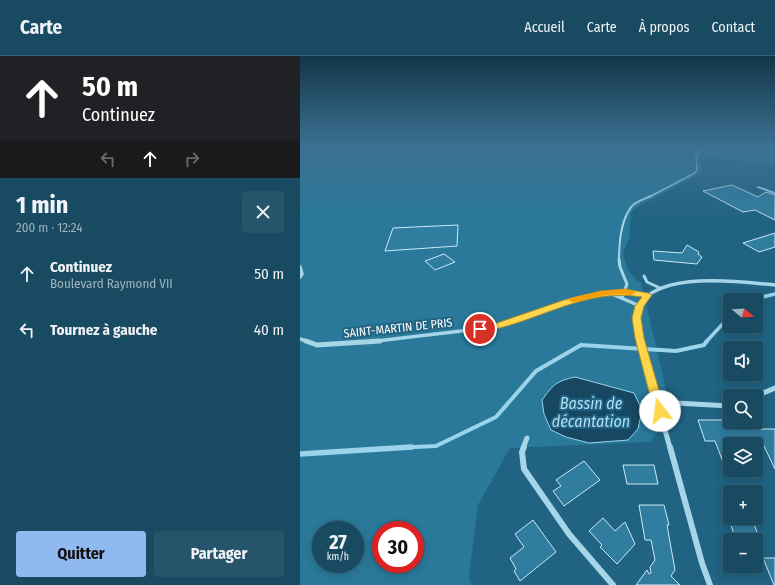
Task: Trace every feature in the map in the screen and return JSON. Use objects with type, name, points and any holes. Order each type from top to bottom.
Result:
[{"type":"street","points":[[758,187],[775,193]]},
{"type":"street","points":[[300,267],[302,274],[300,277]]},
{"type":"street","points":[[710,585],[702,563],[645,359],[636,318],[640,306],[648,295],[660,288],[676,283],[697,281],[775,285]]},
{"type":"street","name":"SAINT-MARTIN DE PRIS","points":[[300,340],[317,345],[374,342],[495,327],[567,301],[601,294],[625,292],[648,295]]},
{"type":"street","points":[[612,294],[640,306]]},
{"type":"street","points":[[763,393],[775,388]]},
{"type":"street","points":[[657,402],[723,406]]},
{"type":"street","points":[[527,438],[522,452],[524,469],[569,534],[613,585]]},
{"type":"lane","points":[[622,298],[627,286],[627,279],[620,267],[618,254],[628,212],[633,205],[696,172]]},
{"type":"lane","points":[[644,276],[647,282],[660,288]]},
{"type":"shaded area","points":[[300,172],[702,172],[637,207],[631,213],[629,238],[623,254],[627,268],[636,280],[641,282],[671,410],[651,442],[510,448],[478,505],[469,576],[471,585],[300,585]]},
{"type":"water","name":"Bassin de décantation","points":[[575,377],[634,393],[642,410],[638,429],[628,440],[589,443],[566,437],[551,430],[544,414],[542,400],[556,384],[563,380]]},
{"type":"building","points":[[732,185],[758,197],[766,192],[775,195],[775,220],[755,210],[743,212],[703,191]]},
{"type":"building","points":[[458,225],[457,246],[385,251],[393,228]]},
{"type":"building","points":[[775,233],[775,247],[759,252],[743,243]]},
{"type":"building","points":[[687,245],[699,252],[698,254],[702,257],[697,264],[654,260],[653,251],[682,253]]},
{"type":"building","points":[[444,254],[455,262],[435,270],[425,261]]},
{"type":"building","points":[[698,420],[723,420],[723,429],[775,429],[775,469],[763,444],[763,437],[723,437],[723,462],[715,441],[705,441]]},
{"type":"building","points":[[584,461],[600,480],[564,506],[553,491],[561,486],[556,480]]},
{"type":"building","points":[[623,465],[654,465],[658,484],[627,484]]},
{"type":"building","points":[[639,505],[664,505],[669,525],[667,525],[675,570],[671,576],[680,585],[636,585],[647,570],[649,574],[651,573],[650,567],[655,560],[651,540],[645,540]]},
{"type":"building","points":[[603,518],[615,531],[625,522],[635,544],[617,564],[600,547],[602,545],[589,531]]},
{"type":"building","points":[[533,520],[556,552],[520,581],[514,571],[516,569],[510,558],[524,547],[515,534]]},
{"type":"building","points":[[731,525],[754,525],[757,533],[733,533]]},
{"type":"building","points":[[763,558],[775,558],[774,585]]},
{"type":"waterway","points":[[763,297],[775,294]]},
{"type":"waterway","points":[[706,342],[723,324]]},
{"type":"waterway","points":[[400,448],[436,446],[496,417],[536,371],[581,345],[676,351],[704,345],[707,341]]},
{"type":"waterway","points":[[400,448],[412,447]]},
{"type":"waterway","points":[[395,448],[400,448]]},
{"type":"waterway","points":[[300,454],[400,448]]},
{"type":"slow traffic","points":[[573,300],[601,294],[631,293]]},
{"type":"route","points":[[480,329],[495,327],[567,301],[601,294],[625,292],[648,295],[640,306],[636,318],[660,411]]}]
